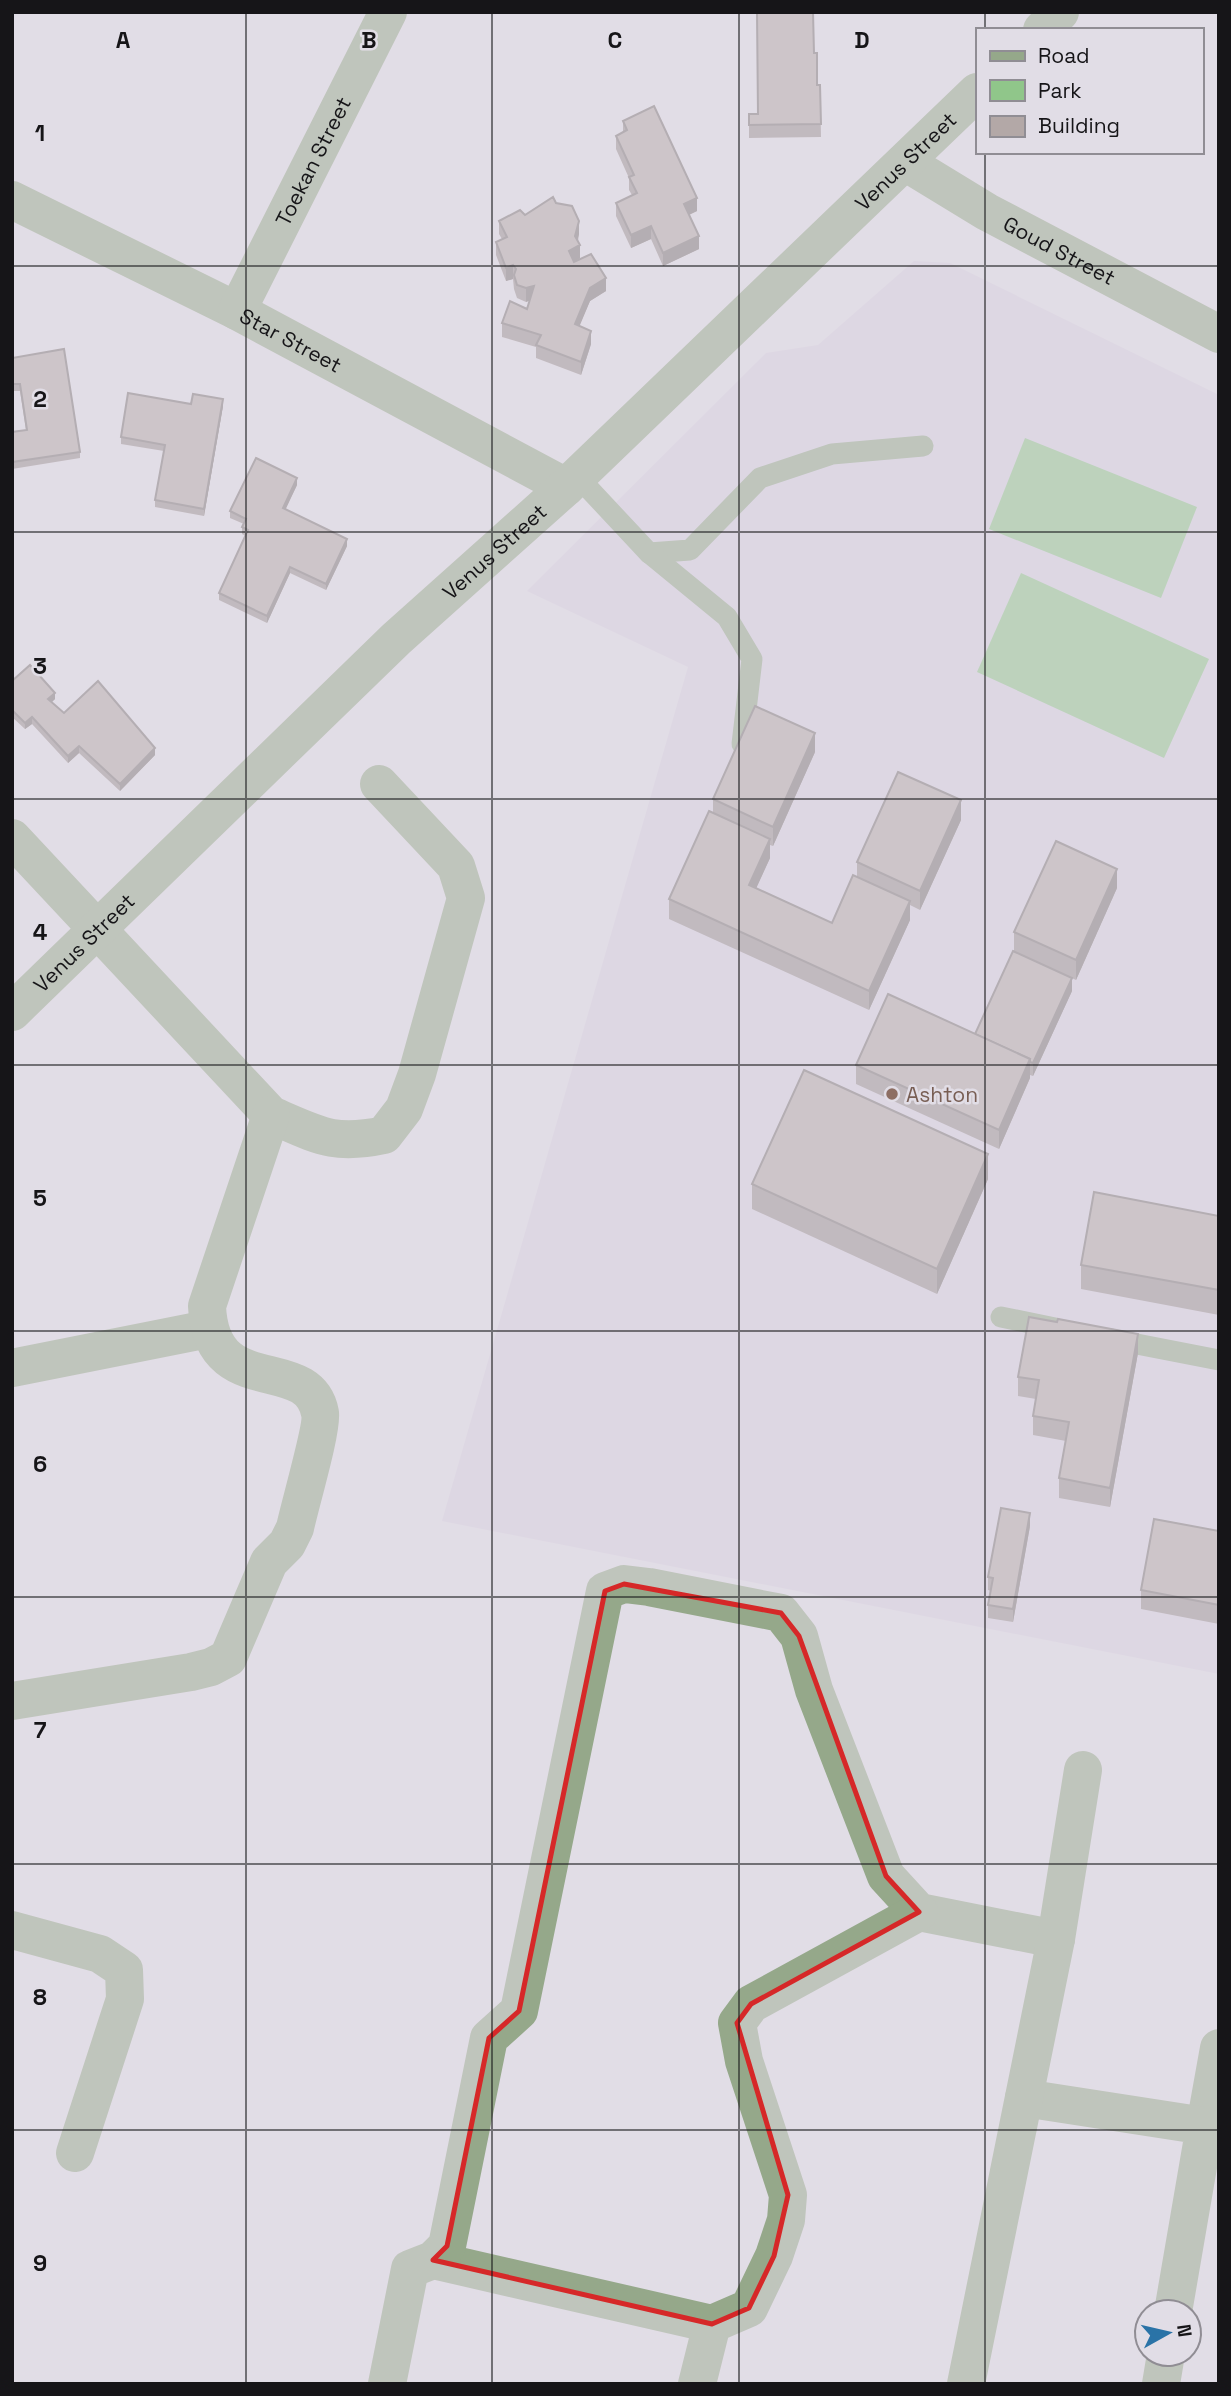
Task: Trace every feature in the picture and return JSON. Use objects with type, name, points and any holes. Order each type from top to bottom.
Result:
[{"type":"street","name":"Toekan Street","points":[[237,311],[388,12]]},
{"type":"street","points":[[1044,28],[1060,12]]},
{"type":"street","name":"Venus Street","points":[[12,1012],[396,639],[571,481],[976,93]]},
{"type":"street","name":"Goud Street","points":[[905,162],[987,212],[1219,334]]},
{"type":"street","name":"Star Street","points":[[12,200],[571,481]]},
{"type":"street","points":[[12,838],[271,1115],[329,1140],[354,1141],[384,1135],[404,1109],[417,1074],[466,898],[456,866],[379,784]]},
{"type":"street","points":[[12,1700],[191,1672],[211,1667],[228,1658],[269,1562],[287,1544],[295,1528],[321,1415],[314,1396],[299,1383],[248,1370],[221,1355],[208,1329],[208,1306],[271,1115]]},
{"type":"street","points":[[12,1368],[208,1329]]},
{"type":"street","points":[[387,2384],[410,2269],[433,2260],[447,2246],[489,2038],[519,2011],[605,1591],[624,1584],[649,1587],[781,1613],[799,1636],[814,1690],[886,1876],[919,1912],[1056,1939]]},
{"type":"street","points":[[966,2384],[1056,1939],[1083,1770]]},
{"type":"street","points":[[433,2260],[712,2323],[749,2308],[774,2256],[786,2220],[788,2195],[744,2061],[737,2023],[751,2004],[919,1912]]},
{"type":"street","points":[[12,1930],[100,1954],[124,1970],[125,1999],[75,2153]]},
{"type":"street","points":[[1176,2298],[1212,2128],[1219,2048]]},
{"type":"street","points":[[1024,2098],[1212,2128]]},
{"type":"street","points":[[697,2384],[712,2323]]},
{"type":"lane","points":[[649,553],[690,550],[760,478],[832,454],[923,446]]},
{"type":"lane","points":[[571,481],[649,553],[727,617],[752,659],[741,744]]},
{"type":"lane","points":[[1001,1317],[1069,1331]]},
{"type":"lane","points":[[1096,1336],[1219,1360]]},
{"type":"highlighted area","points":[[624,1584],[781,1613],[799,1636],[886,1876],[919,1912],[751,2004],[737,2023],[788,2195],[774,2256],[749,2308],[712,2324],[433,2260],[447,2246],[489,2038],[519,2011],[605,1591]]},
{"type":"shaded area","name":"Ashton","points":[[914,261],[950,263],[1219,395],[1219,1674],[442,1521],[688,667],[527,591],[766,353],[818,345]]},
{"type":"green space","points":[[1025,438],[1197,507],[1161,598],[989,529]]},
{"type":"green space","points":[[1021,573],[1209,659],[1164,758],[977,672]]},
{"type":"building","points":[[757,12],[813,12],[821,124],[749,125],[749,114],[758,114]]},
{"type":"building","points":[[654,106],[697,198],[684,204],[699,236],[663,253],[651,226],[631,235],[616,203],[637,193],[629,177],[634,175],[616,136],[627,130],[623,121]]},
{"type":"building","points":[[553,197],[556,203],[572,206],[579,221],[575,236],[580,245],[569,251],[574,262],[591,254],[606,278],[590,288],[575,324],[591,331],[581,362],[536,345],[541,335],[502,323],[510,301],[527,309],[534,286],[526,288],[517,285],[514,275],[516,269],[513,265],[506,268],[496,242],[507,237],[499,221],[520,210],[525,215]]},
{"type":"building","points":[[64,349],[80,452],[12,462],[12,432],[27,430],[20,384],[12,384],[12,358]]},
{"type":"building","points":[[128,393],[191,404],[193,394],[223,399],[204,509],[155,500],[165,445],[121,437]]},
{"type":"building","points":[[256,458],[297,478],[283,508],[347,539],[326,584],[290,567],[267,616],[219,593],[248,530],[242,527],[246,519],[230,511]]},
{"type":"building","points":[[30,665],[55,693],[48,699],[64,713],[98,681],[155,748],[120,784],[79,746],[68,756],[32,717],[25,723],[12,710],[12,681]]},
{"type":"building","points":[[755,706],[815,733],[773,827],[713,799]]},
{"type":"building","points":[[898,772],[961,800],[920,891],[857,862]]},
{"type":"building","points":[[709,811],[770,839],[749,885],[832,923],[853,875],[910,901],[869,991],[669,899]]},
{"type":"building","points":[[1056,841],[1117,869],[1076,960],[1014,932]]},
{"type":"building","points":[[1013,951],[1072,978],[1033,1063],[1030,1059],[975,1034]]},
{"type":"building","points":[[888,994],[1030,1059],[999,1130],[856,1065]]},
{"type":"building","points":[[804,1070],[988,1154],[937,1269],[752,1184]]},
{"type":"building","points":[[1094,1192],[1219,1216],[1219,1290],[1081,1265]]},
{"type":"building","points":[[1029,1317],[1057,1322],[1058,1319],[1138,1334],[1110,1488],[1059,1478],[1069,1422],[1033,1416],[1039,1380],[1018,1377]]},
{"type":"building","points":[[1001,1508],[1030,1513],[1013,1609],[988,1605],[993,1578],[988,1577]]},
{"type":"building","points":[[1154,1519],[1219,1531],[1219,1605],[1141,1590]]},
{"type":"place","name":"Ashton","points":[[892,1094]]}]
